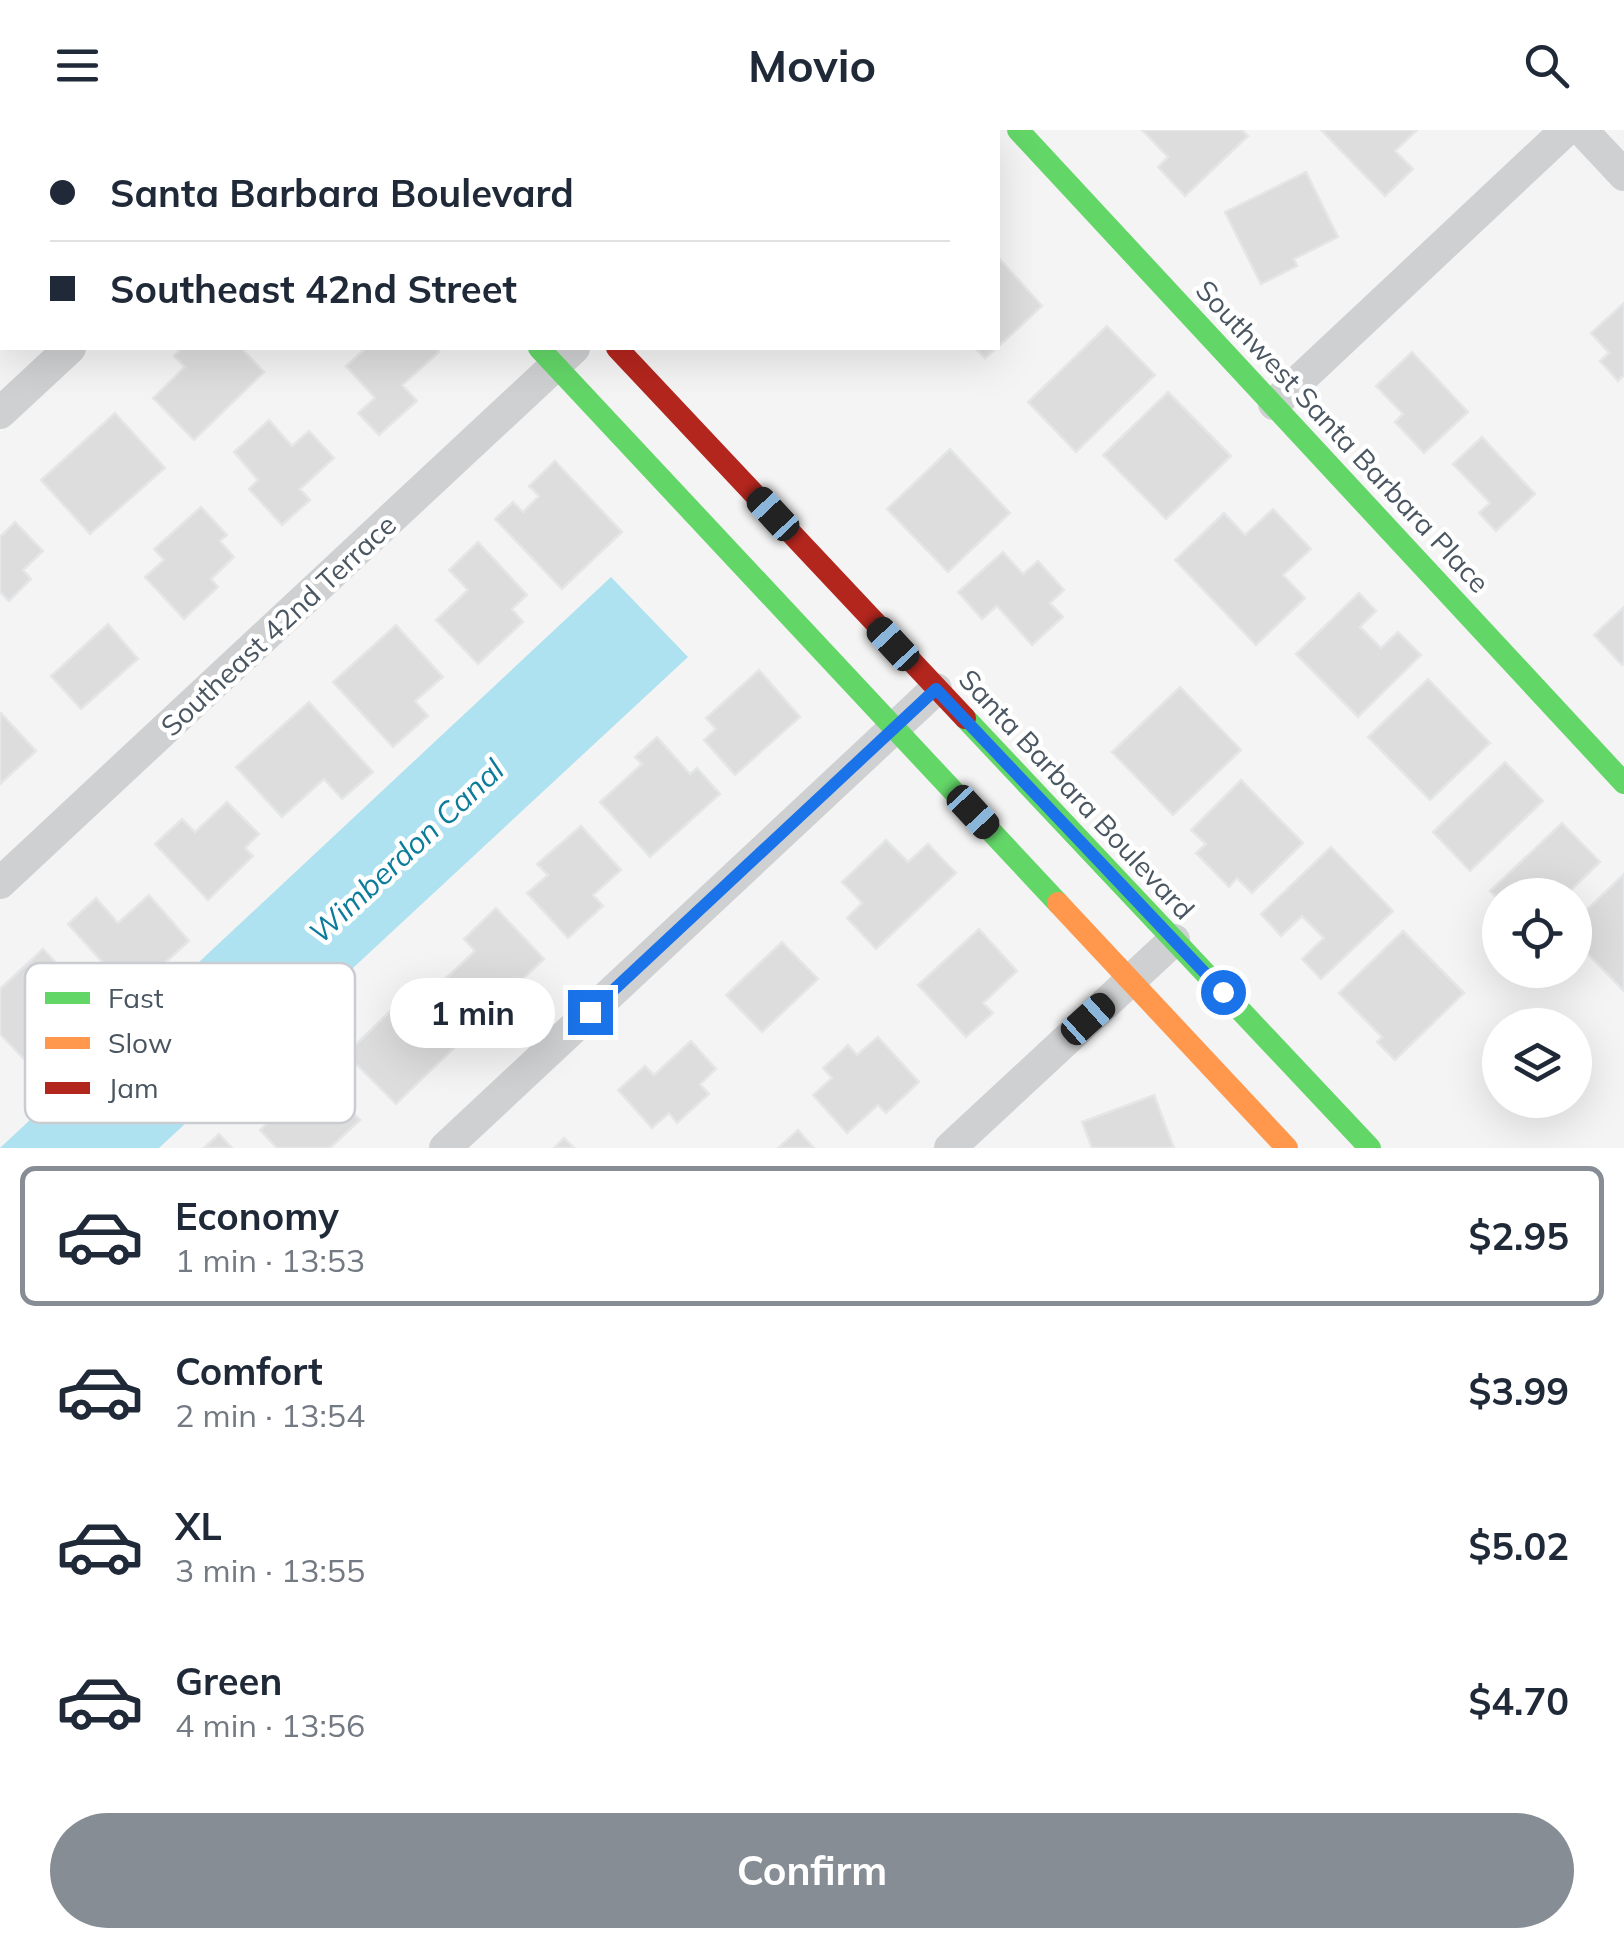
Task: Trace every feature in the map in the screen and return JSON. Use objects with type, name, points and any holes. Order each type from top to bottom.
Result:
[{"type":"main road","name":"Southwest Santa Barbara Place","points":[[1018,130],[1624,783]]},
{"type":"main road","name":"Santa Barbara Boulevard","points":[[619,350],[1370,1148]]},
{"type":"main road","points":[[557,354],[894,728],[1287,1148]]},
{"type":"street","points":[[1274,404],[1566,130]]},
{"type":"street","points":[[1582,130],[1624,175]]},
{"type":"street","points":[[0,413],[68,350]]},
{"type":"street","name":"Southeast 42nd Terrace","points":[[0,883],[557,354]]},
{"type":"street","points":[[445,1148],[936,689]]},
{"type":"street","points":[[950,1148],[1174,940]]},
{"type":"water","name":"Wimberdon Canal","points":[[611,577],[688,657],[355,966],[355,963],[198,963]]},
{"type":"water","points":[[27,1123],[186,1123],[159,1148],[0,1148]]},
{"type":"building","points":[[1142,130],[1242,130],[1248,136],[1185,196],[1158,167],[1168,157]]},
{"type":"building","points":[[1321,130],[1417,130],[1395,151],[1413,169],[1385,196]]},
{"type":"building","points":[[1306,172],[1338,237],[1294,259],[1297,266],[1261,284],[1225,212]]},
{"type":"building","points":[[1000,259],[1042,306],[1000,345]]},
{"type":"building","points":[[1624,303],[1624,375],[1618,381],[1600,361],[1609,353],[1591,333]]},
{"type":"building","points":[[1107,326],[1155,375],[1076,452],[1028,402]]},
{"type":"building","points":[[180,350],[243,350],[264,372],[194,440],[153,398],[185,367],[174,356]]},
{"type":"building","points":[[364,350],[439,352],[402,385],[417,401],[379,435],[358,413],[375,398],[346,366]]},
{"type":"building","points":[[977,350],[995,350],[985,358]]},
{"type":"building","points":[[1412,352],[1468,412],[1424,453],[1395,422],[1403,414],[1376,386]]},
{"type":"building","points":[[1168,392],[1231,456],[1166,519],[1103,455]]},
{"type":"building","points":[[115,413],[165,468],[90,534],[41,480]]},
{"type":"building","points":[[269,420],[292,446],[309,431],[334,458],[300,489],[310,500],[282,525],[249,489],[258,480],[234,452]]},
{"type":"building","points":[[1482,437],[1535,494],[1496,531],[1479,513],[1490,503],[1453,464]]},
{"type":"building","points":[[950,449],[1010,513],[948,572],[887,509]]},
{"type":"building","points":[[555,461],[622,532],[562,589],[495,519],[513,502],[523,512],[539,496],[529,486]]},
{"type":"building","points":[[201,507],[227,535],[220,541],[234,557],[211,579],[218,587],[184,619],[145,577],[164,560],[154,549]]},
{"type":"building","points":[[1273,509],[1311,549],[1283,575],[1305,598],[1256,645],[1175,560],[1224,513],[1245,535]]},
{"type":"building","points":[[15,522],[43,551],[23,570],[31,579],[9,601],[0,592],[0,537]]},
{"type":"building","points":[[478,542],[527,595],[512,609],[523,622],[478,664],[436,620],[468,590],[449,570]]},
{"type":"building","points":[[1003,552],[1023,574],[1038,561],[1064,590],[1050,603],[1063,617],[1032,645],[997,606],[982,619],[958,592]]},
{"type":"building","points":[[1359,593],[1376,611],[1360,627],[1381,648],[1398,632],[1421,655],[1358,717],[1296,654]]},
{"type":"building","points":[[1624,607],[1624,662],[1622,665],[1594,635]]},
{"type":"building","points":[[108,624],[138,659],[81,709],[51,676]]},
{"type":"building","points":[[396,625],[443,677],[415,701],[428,716],[393,747],[333,682]]},
{"type":"building","points":[[759,670],[800,717],[735,775],[704,740],[716,729],[706,718]]},
{"type":"building","points":[[1428,679],[1490,743],[1430,800],[1368,737]]},
{"type":"building","points":[[1180,687],[1241,750],[1173,815],[1112,752]]},
{"type":"building","points":[[309,702],[373,772],[342,799],[324,779],[282,817],[236,767]]},
{"type":"building","points":[[0,714],[36,751],[0,784]]},
{"type":"building","points":[[657,737],[690,774],[697,768],[720,794],[650,857],[600,802],[642,764],[635,757]]},
{"type":"building","points":[[1505,762],[1543,801],[1470,871],[1433,832]]},
{"type":"building","points":[[1241,780],[1303,843],[1252,893],[1237,878],[1229,887],[1196,853],[1206,844],[1191,830]]},
{"type":"building","points":[[227,802],[259,834],[245,848],[253,856],[208,900],[155,844],[182,819],[195,832]]},
{"type":"building","points":[[1562,823],[1600,862],[1584,878],[1504,878]]},
{"type":"building","points":[[581,826],[621,870],[593,895],[603,906],[568,938],[527,893],[548,875],[537,864]]},
{"type":"building","points":[[886,840],[908,862],[928,844],[956,873],[876,949],[847,918],[862,903],[842,882]]},
{"type":"building","points":[[1331,847],[1393,911],[1321,979],[1302,959],[1324,938],[1302,916],[1281,936],[1261,914]]},
{"type":"building","points":[[1624,874],[1624,991],[1592,958],[1592,905]]},
{"type":"building","points":[[149,895],[189,941],[165,963],[103,963],[68,924],[96,898],[118,923]]},
{"type":"building","points":[[496,908],[544,959],[509,992],[504,987],[476,1015],[443,981],[475,951],[464,939]]},
{"type":"building","points":[[979,929],[1017,971],[983,1003],[993,1013],[966,1037],[918,985]]},
{"type":"building","points":[[1403,931],[1464,993],[1395,1060],[1377,1042],[1382,1037],[1339,993]]},
{"type":"building","points":[[782,942],[818,979],[762,1032],[726,995]]},
{"type":"building","points":[[43,949],[56,963],[28,963]]},
{"type":"building","points":[[25,966],[23,1058],[0,1034],[0,989]]},
{"type":"building","points":[[408,994],[458,1044],[396,1104],[355,1063],[355,1045]]},
{"type":"building","points":[[878,1037],[919,1082],[886,1113],[878,1105],[847,1133],[813,1095],[832,1078],[823,1068],[848,1045],[857,1055]]},
{"type":"building","points":[[691,1041],[716,1069],[700,1084],[709,1094],[677,1123],[669,1113],[652,1128],[618,1090],[645,1066],[654,1075]]},
{"type":"building","points":[[1154,1095],[1174,1148],[1092,1148],[1082,1122]]},
{"type":"building","points":[[355,1115],[360,1120],[330,1148],[277,1148],[260,1130],[267,1123],[355,1123]]},
{"type":"building","points":[[798,1130],[814,1148],[778,1148]]},
{"type":"building","points":[[219,1134],[232,1148],[204,1148]]},
{"type":"building","points":[[564,1138],[574,1148],[554,1148]]},
{"type":"traffic: fast","points":[[1018,130],[1624,783]]},
{"type":"traffic: fast","points":[[541,350],[1058,903]]},
{"type":"traffic: fast","points":[[965,718],[1370,1148]]},
{"type":"traffic: slow","points":[[1058,903],[1287,1148]]},
{"type":"traffic: jam","points":[[619,350],[965,718]]},
{"type":"route","points":[[590,1012],[936,689],[1223,992]]}]
